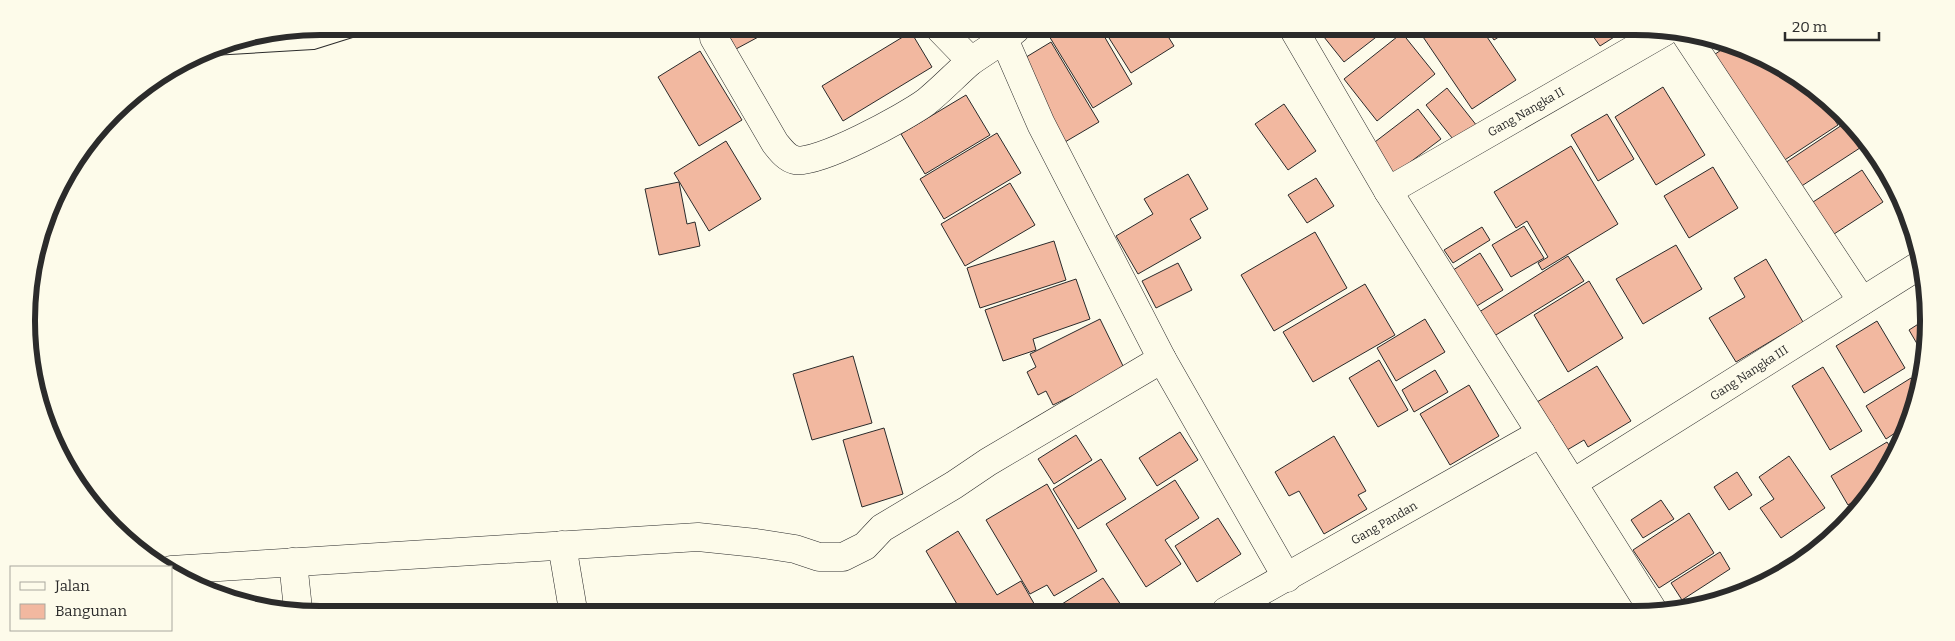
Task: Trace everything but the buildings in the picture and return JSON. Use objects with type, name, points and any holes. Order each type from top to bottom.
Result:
[{"type":"street","points":[[946,35],[971,61]]},
{"type":"street","points":[[714,38],[775,143],[783,153],[795,160],[805,160],[841,148],[889,125],[925,102],[971,61],[1009,35]]},
{"type":"street","points":[[1010,35],[1041,124],[1162,359],[1288,578]]},
{"type":"street","points":[[1297,35],[1388,191],[1650,605]]},
{"type":"street","name":"Gang Nangka II","points":[[1388,191],[1657,36]]},
{"type":"street","points":[[1689,40],[1862,301]]},
{"type":"street","name":"Gang Nangka III","points":[[1574,483],[1915,268]]},
{"type":"street","points":[[180,569],[698,537],[785,548],[820,557],[843,557],[865,546],[882,528],[946,490],[988,462],[1162,359]]},
{"type":"street","name":"Gang Pandan","points":[[1235,606],[1288,578],[1541,432]]},
{"type":"street","points":[[562,545],[572,606]]},
{"type":"street","points":[[293,562],[298,605]]},
{"type":"lane","points":[[243,46],[313,42],[335,35]]}]
